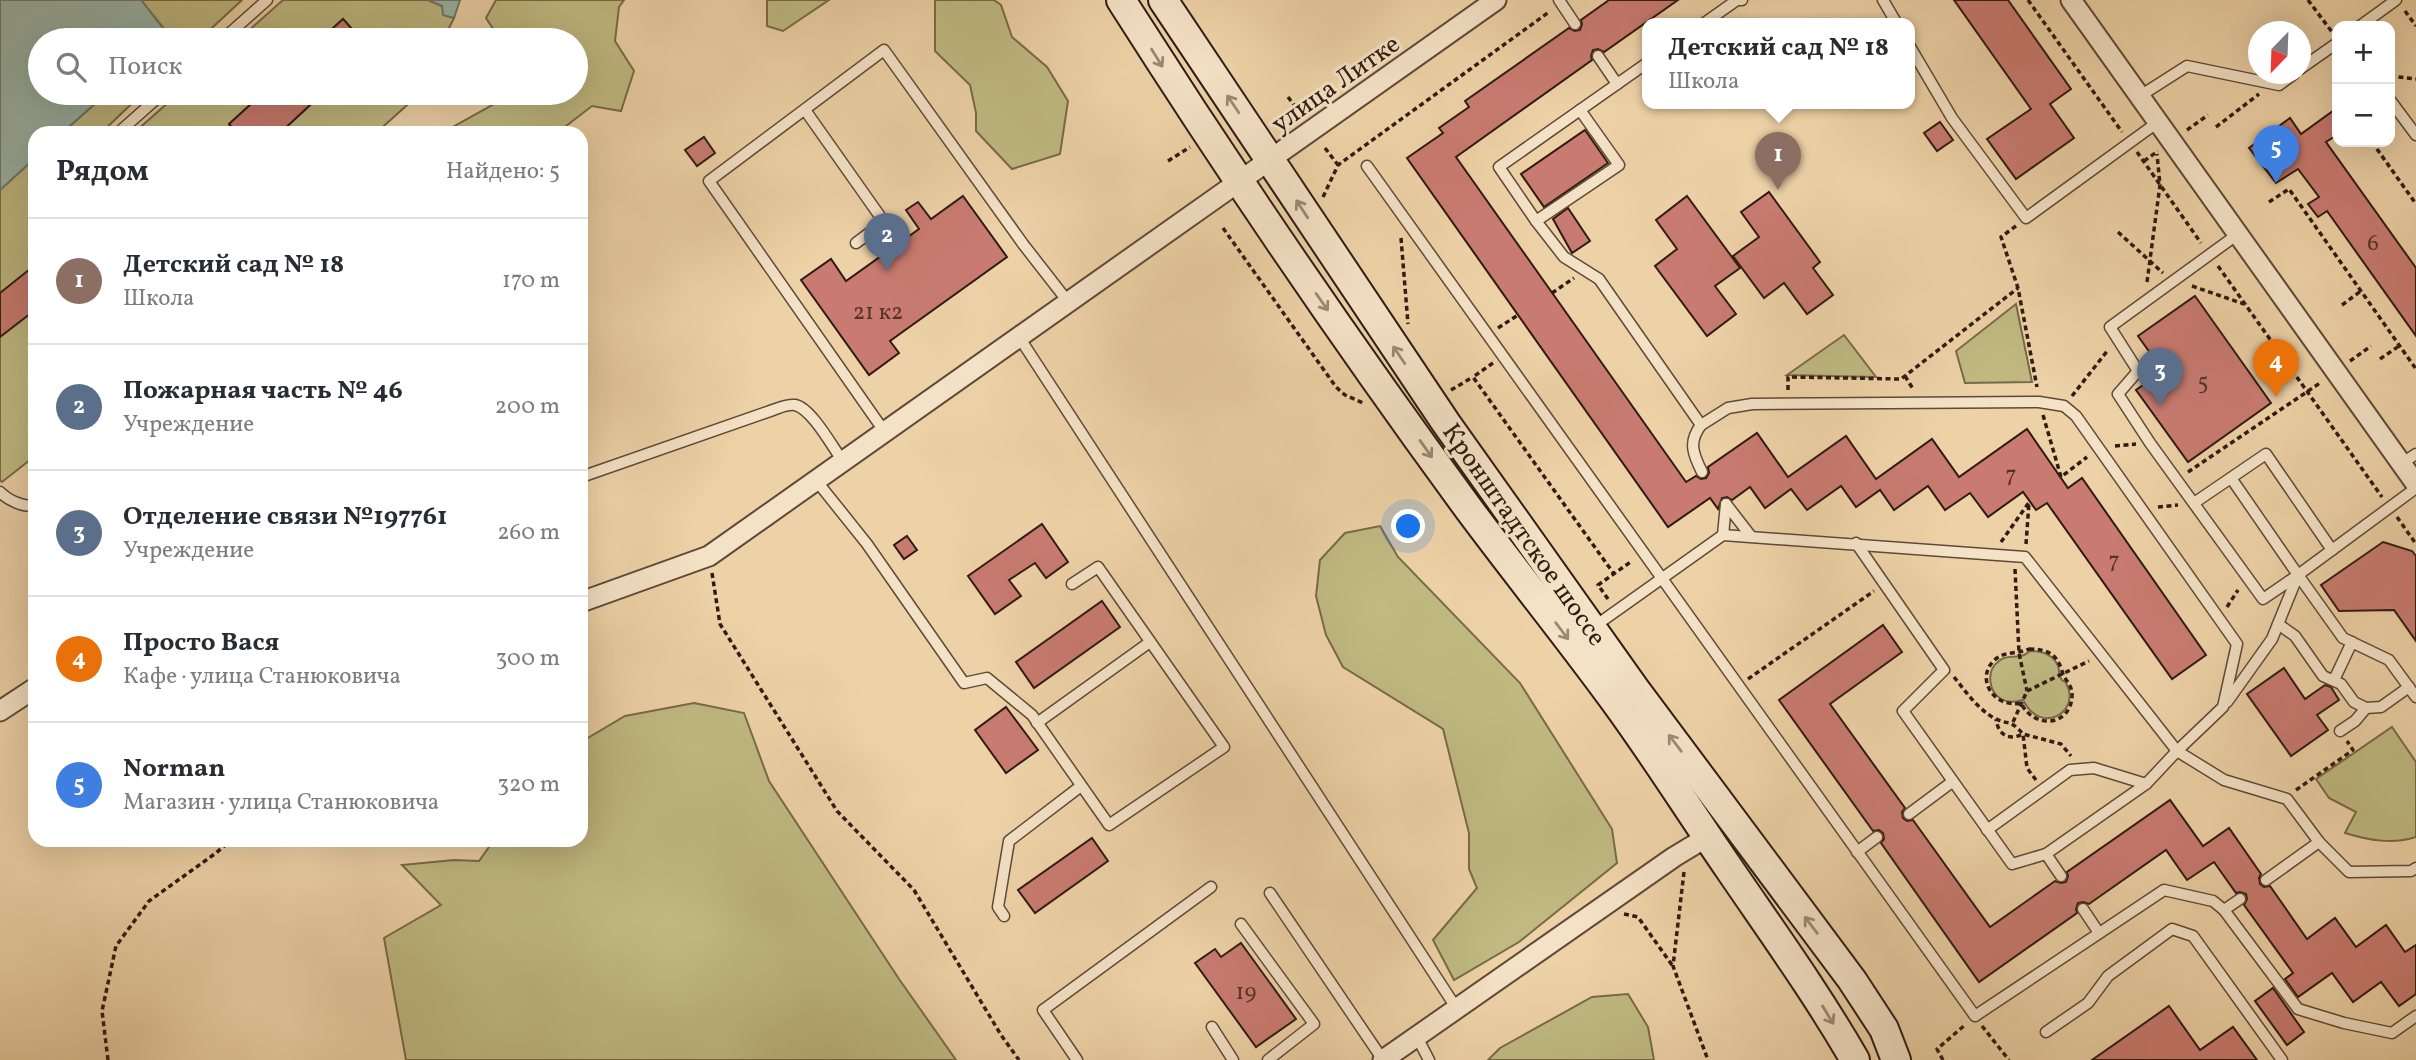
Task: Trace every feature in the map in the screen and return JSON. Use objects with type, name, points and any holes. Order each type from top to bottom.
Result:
[{"type":"main road","name":"Кронштадтское шоссе","points":[[1121,0],[1239,183],[1468,508],[1677,788],[1707,837],[1813,990],[1854,1060]]},
{"type":"main road","name":"Кронштадтское шоссе","points":[[1163,0],[1395,349],[1591,628],[1852,979],[1884,1029],[1898,1060]]},
{"type":"street","name":"улица Литке","points":[[588,599],[709,556],[1496,0]]},
{"type":"street","points":[[2071,0],[2238,234],[2409,459],[2416,486]]},
{"type":"street","points":[[0,711],[28,693]]},
{"type":"street","points":[[1383,1060],[1674,857],[1707,837]]},
{"type":"lane","points":[[236,28],[268,0]]},
{"type":"lane","points":[[1712,18],[1737,0],[1742,0]]},
{"type":"lane","points":[[1883,0],[1894,18]]},
{"type":"lane","points":[[2367,21],[2396,0]]},
{"type":"lane","points":[[1560,1],[1575,24]]},
{"type":"lane","points":[[2311,61],[2332,45]]},
{"type":"lane","points":[[884,431],[709,181],[884,50],[1023,244],[1070,303]]},
{"type":"lane","points":[[1915,55],[1952,118],[2026,219],[2158,122]]},
{"type":"lane","points":[[1598,56],[1617,84]]},
{"type":"lane","points":[[2140,96],[2187,66],[2248,78]]},
{"type":"lane","points":[[1642,67],[1499,167],[1564,257],[1599,279],[1701,425]]},
{"type":"lane","points":[[126,126],[150,105]]},
{"type":"lane","points":[[2395,107],[2416,135]]},
{"type":"lane","points":[[804,110],[884,222],[856,243]]},
{"type":"lane","points":[[1536,221],[1619,165],[1580,110]]},
{"type":"lane","points":[[1367,166],[1975,1016],[2164,890],[2213,901],[2224,910],[2298,1009],[2344,1023],[2392,1033],[2416,1016]]},
{"type":"lane","points":[[2238,234],[2110,327],[2138,371],[2118,394],[2194,503],[2263,599],[2416,486]]},
{"type":"lane","points":[[1019,337],[1457,1009]]},
{"type":"lane","points":[[1702,472],[1692,449],[1694,434],[1701,425],[1728,408],[1752,404],[2039,402],[2064,406],[2076,415],[2236,644],[2223,707]]},
{"type":"lane","points":[[588,475],[772,410],[795,405],[804,409],[813,419],[842,460]]},
{"type":"lane","points":[[2194,503],[2266,454],[2332,550]]},
{"type":"lane","points":[[2231,478],[2343,638],[2389,660],[2416,697]]},
{"type":"lane","points":[[815,480],[867,544],[964,683],[988,678],[1032,715],[1109,825],[1224,747],[1098,567],[1072,584]]},
{"type":"lane","points":[[0,492],[28,507]]},
{"type":"lane","points":[[1723,535],[1726,505],[1750,535]]},
{"type":"lane","points":[[1591,628],[1723,535],[2020,556],[2102,655],[2176,751],[2224,780],[2287,799],[2319,842],[2349,872],[2411,871],[2416,868]]},
{"type":"lane","points":[[1856,543],[1944,670],[1903,711],[2012,864],[2046,854],[2146,784],[2176,751],[2223,707],[2272,639],[2298,575]]},
{"type":"lane","points":[[2278,624],[2295,636],[2323,676],[2342,684],[2354,702],[2366,708],[2381,707],[2409,687]]},
{"type":"lane","points":[[1037,723],[1150,642]]},
{"type":"lane","points":[[2334,680],[2352,642]]},
{"type":"lane","points":[[2340,731],[2355,721],[2366,708]]},
{"type":"lane","points":[[1987,830],[2070,770],[2094,768],[2146,784]]},
{"type":"lane","points":[[1909,814],[1952,782]]},
{"type":"lane","points":[[1004,916],[998,907],[1009,841],[1082,786]]},
{"type":"lane","points":[[1857,852],[1877,837]]},
{"type":"lane","points":[[2266,880],[2319,842]]},
{"type":"lane","points":[[2046,854],[2061,876]]},
{"type":"lane","points":[[1077,1060],[1043,1010],[1211,887]]},
{"type":"lane","points":[[1269,893],[1383,1060]]},
{"type":"lane","points":[[2224,910],[2240,899]]},
{"type":"lane","points":[[2083,908],[2099,933]]},
{"type":"lane","points":[[1241,924],[1314,1024],[1268,1060]]},
{"type":"lane","points":[[2046,1032],[2088,1003],[2108,976],[2172,929],[2193,936],[2282,1060]]},
{"type":"lane","points":[[1212,1027],[1233,1060]]},
{"type":"lane","points":[[1416,1037],[1429,1060]]},
{"type":"path","points":[[2028,0],[2416,544]]},
{"type":"path","points":[[2308,0],[2332,34]]},
{"type":"path","points":[[1325,148],[1338,165],[1560,1]]},
{"type":"path","points":[[2404,9],[2416,26]]},
{"type":"path","points":[[2395,77],[2416,79]]},
{"type":"path","points":[[2216,127],[2272,84]]},
{"type":"path","points":[[1288,97],[1301,114]]},
{"type":"path","points":[[1168,161],[1198,142]]},
{"type":"path","points":[[2376,147],[2416,204]]},
{"type":"path","points":[[2145,301],[2160,185],[2157,152]]},
{"type":"path","points":[[2269,202],[2289,189],[2416,369]]},
{"type":"path","points":[[2026,219],[2001,237],[2018,288],[2039,402],[2061,477]]},
{"type":"path","points":[[1407,222],[1400,227],[1408,326]]},
{"type":"path","points":[[1223,228],[1336,387],[1345,395],[1363,403]]},
{"type":"path","points":[[1552,293],[1586,271]]},
{"type":"path","points":[[1788,404],[1788,377],[1901,379],[2018,288]]},
{"type":"path","points":[[2342,305],[2361,291]]},
{"type":"path","points":[[1488,335],[1518,315]]},
{"type":"path","points":[[2064,406],[2117,339]]},
{"type":"path","points":[[2346,364],[2371,346]]},
{"type":"path","points":[[2380,359],[2399,346]]},
{"type":"path","points":[[1502,355],[1473,377],[1614,575]]},
{"type":"path","points":[[2180,461],[2189,473],[2321,381]]},
{"type":"path","points":[[1993,554],[2030,501],[2020,556],[2020,653],[2027,691],[2013,722]]},
{"type":"path","points":[[2140,509],[2194,503]]},
{"type":"path","points":[[1616,610],[1598,585],[1643,553]]},
{"type":"path","points":[[709,556],[720,624],[836,811],[914,890],[1001,1035],[1019,1060]]},
{"type":"path","points":[[2218,618],[2247,577]]},
{"type":"path","points":[[1739,685],[1884,583]]},
{"type":"path","points":[[2042,649],[2053,654],[2060,664],[2062,675],[2070,683],[2073,696],[2069,708],[2061,717],[2049,722],[2036,720],[2021,704],[2000,702],[1991,693],[1987,681],[1989,668],[1997,658],[2008,653],[2042,649]]},
{"type":"path","points":[[2027,691],[2102,655]]},
{"type":"path","points":[[1944,670],[1954,677],[1975,703],[1996,719],[2013,722],[2023,734],[2027,768]]},
{"type":"path","points":[[1996,719],[1997,727],[2008,737],[2023,734],[2062,744]]},
{"type":"path","points":[[2287,799],[2353,750],[2340,731]]},
{"type":"path","points":[[108,1060],[102,1011],[116,946],[149,901],[223,847]]},
{"type":"path","points":[[1673,966],[1684,868]]},
{"type":"path","points":[[1616,912],[1639,917],[1673,966],[1708,1060]]},
{"type":"path","points":[[1943,1060],[1937,1049],[1975,1016],[2009,1060]]},
{"type":"shaded area","points":[[0,0],[141,0],[163,28],[28,28],[28,105],[94,105],[70,126],[28,126],[28,164],[0,190]]},
{"type":"shaded area","points":[[141,0],[242,0],[212,28],[163,28]]},
{"type":"shaded area","points":[[283,0],[428,0],[442,6],[444,15],[454,18],[449,28],[351,28],[343,19],[333,28],[252,28]]},
{"type":"shaded area","points":[[428,0],[460,0],[454,18],[443,15],[442,6]]},
{"type":"shaded area","points":[[496,0],[624,0],[619,7],[615,41],[634,71],[621,111],[592,106],[566,126],[455,126],[492,105],[588,105],[588,28],[492,28],[486,18]]},
{"type":"shaded area","points":[[767,0],[829,0],[783,31],[767,26]]},
{"type":"shaded area","points":[[935,0],[994,0],[1001,5],[1012,37],[1047,67],[1068,101],[1060,154],[1012,169],[976,131],[976,113],[970,85],[935,51]]},
{"type":"shaded area","points":[[94,105],[130,105],[108,126],[70,126]]},
{"type":"shaded area","points":[[165,105],[250,105],[229,124],[231,126],[142,126]]},
{"type":"shaded area","points":[[310,105],[407,105],[384,126],[288,126]]},
{"type":"shaded area","points":[[28,164],[28,462],[2,482],[0,480],[0,190]]},
{"type":"shaded area","points":[[2016,304],[2032,382],[1965,383],[1956,351]]},
{"type":"shaded area","points":[[1844,335],[1876,377],[1787,375]]},
{"type":"shaded area","points":[[1380,526],[1398,557],[1520,683],[1612,829],[1617,863],[1519,942],[1454,980],[1433,940],[1477,888],[1469,869],[1469,833],[1443,729],[1343,667],[1326,635],[1316,596],[1320,560],[1345,533]]},
{"type":"shaded area","points":[[2030,651],[2050,656],[2067,685],[2070,695],[2068,704],[2057,716],[2039,717],[2023,700],[2004,700],[1993,691],[1990,675],[1995,665],[2007,657],[2023,656]]},
{"type":"shaded area","points":[[694,703],[744,713],[769,781],[899,979],[956,1060],[406,1060],[384,938],[441,905],[402,865],[454,860],[479,861],[489,847],[588,847],[588,738],[625,716]]},
{"type":"shaded area","points":[[2392,727],[2416,762],[2416,837],[2380,841],[2345,833],[2356,812],[2329,798],[2316,779]]},
{"type":"shaded area","points":[[1628,994],[1648,1027],[1654,1060],[1488,1060],[1500,1048],[1592,997]]},
{"type":"building","points":[[1609,0],[1678,0],[1652,18],[1642,18],[1642,25],[1604,52],[1593,50],[1592,60],[1456,157],[1686,482],[1696,476],[1706,478],[1708,467],[1757,433],[1788,477],[1846,436],[1876,479],[1932,439],[1959,477],[2027,429],[2068,488],[2082,478],[2206,655],[2172,679],[2047,503],[2036,510],[2023,492],[1988,517],[1970,493],[1945,510],[1928,486],[1894,510],[1880,490],[1856,507],[1841,486],[1807,510],[1791,489],[1765,508],[1750,487],[1732,500],[1722,498],[1718,509],[1710,498],[1668,527],[1407,158],[1443,133],[1439,128],[1469,107],[1465,101],[1569,28],[1580,30],[1581,20]]},
{"type":"building","points":[[1954,0],[2008,0],[2071,89],[2050,104],[2074,138],[2016,179],[1987,139],[2031,109]]},
{"type":"building","points":[[343,19],[351,28],[333,28]]},
{"type":"building","points":[[250,105],[310,105],[288,126],[229,124]]},
{"type":"building","points":[[2332,112],[2332,138],[2326,142],[2416,268],[2416,336],[2327,211],[2318,217],[2308,204],[2319,197],[2298,169],[2276,183],[2249,148],[2290,118],[2301,134]]},
{"type":"building","points":[[1940,122],[1953,140],[1937,151],[1924,133]]},
{"type":"building","points":[[1585,130],[1608,163],[1544,207],[1521,174]]},
{"type":"building","points":[[704,137],[715,153],[697,166],[685,150]]},
{"type":"building","points":[[1769,192],[1820,262],[1813,268],[1833,295],[1807,314],[1784,283],[1764,298],[1733,256],[1759,237],[1741,212]]},
{"type":"building","points":[[963,196],[1007,257],[890,341],[899,353],[869,375],[801,280],[831,259],[846,281],[919,229],[906,210],[918,202],[931,219]]},
{"type":"building","points":[[1687,196],[1740,268],[1715,286],[1736,314],[1707,336],[1655,266],[1677,249],[1656,220]]},
{"type":"building","points":[[1568,208],[1590,241],[1572,253],[1553,219]]},
{"type":"building","points":[[28,271],[28,315],[0,337],[0,293]]},
{"type":"building","points":[[2195,296],[2271,403],[2188,462],[2136,390],[2163,371],[2138,336]]},
{"type":"building","points":[[1042,524],[1068,562],[1046,578],[1035,563],[1009,580],[1021,596],[995,614],[968,576]]},
{"type":"building","points":[[907,536],[917,550],[904,559],[894,545]]},
{"type":"building","points":[[2383,542],[2412,551],[2416,556],[2416,641],[2394,610],[2339,611],[2321,585]]},
{"type":"building","points":[[1102,601],[1120,627],[1034,688],[1016,662]]},
{"type":"building","points":[[1883,625],[1902,652],[1830,704],[1905,808],[1902,812],[1903,818],[1907,821],[1913,820],[1990,927],[2055,881],[2066,882],[2067,872],[2170,800],[2203,846],[2229,828],[2261,874],[2260,884],[2264,887],[2270,886],[2307,939],[2335,918],[2356,947],[2386,925],[2405,952],[2416,945],[2416,994],[2399,1006],[2381,982],[2353,1002],[2332,973],[2298,997],[2285,979],[2293,973],[2244,905],[2246,894],[2236,893],[2214,862],[2187,880],[2166,850],[2089,904],[2078,903],[2077,913],[1979,982],[1881,843],[1884,839],[1883,833],[1879,830],[1873,831],[1779,700]]},
{"type":"building","points":[[2284,668],[2305,699],[2325,685],[2331,687],[2339,700],[2317,715],[2328,730],[2291,756],[2247,694]]},
{"type":"building","points":[[1006,707],[1038,750],[1006,773],[975,730]]},
{"type":"building","points":[[1092,838],[1108,861],[1035,913],[1018,890]]},
{"type":"building","points":[[1241,943],[1296,1019],[1256,1047],[1195,963],[1215,949],[1221,957]]},
{"type":"building","points":[[2273,988],[2304,1032],[2287,1045],[2255,1001]]},
{"type":"building","points":[[2169,1006],[2200,1050],[2233,1027],[2257,1060],[2092,1060]]},
{"type":"place","name":"Norman","points":[[2276,183]]},
{"type":"place","name":"Детский сад № 18","points":[[1778,190]]},
{"type":"place","name":"Пожарная часть № 46","points":[[887,271]]},
{"type":"place","name":"Просто Вася","points":[[2276,397]]},
{"type":"place","name":"Отделение связи №197761","points":[[2160,406]]}]
